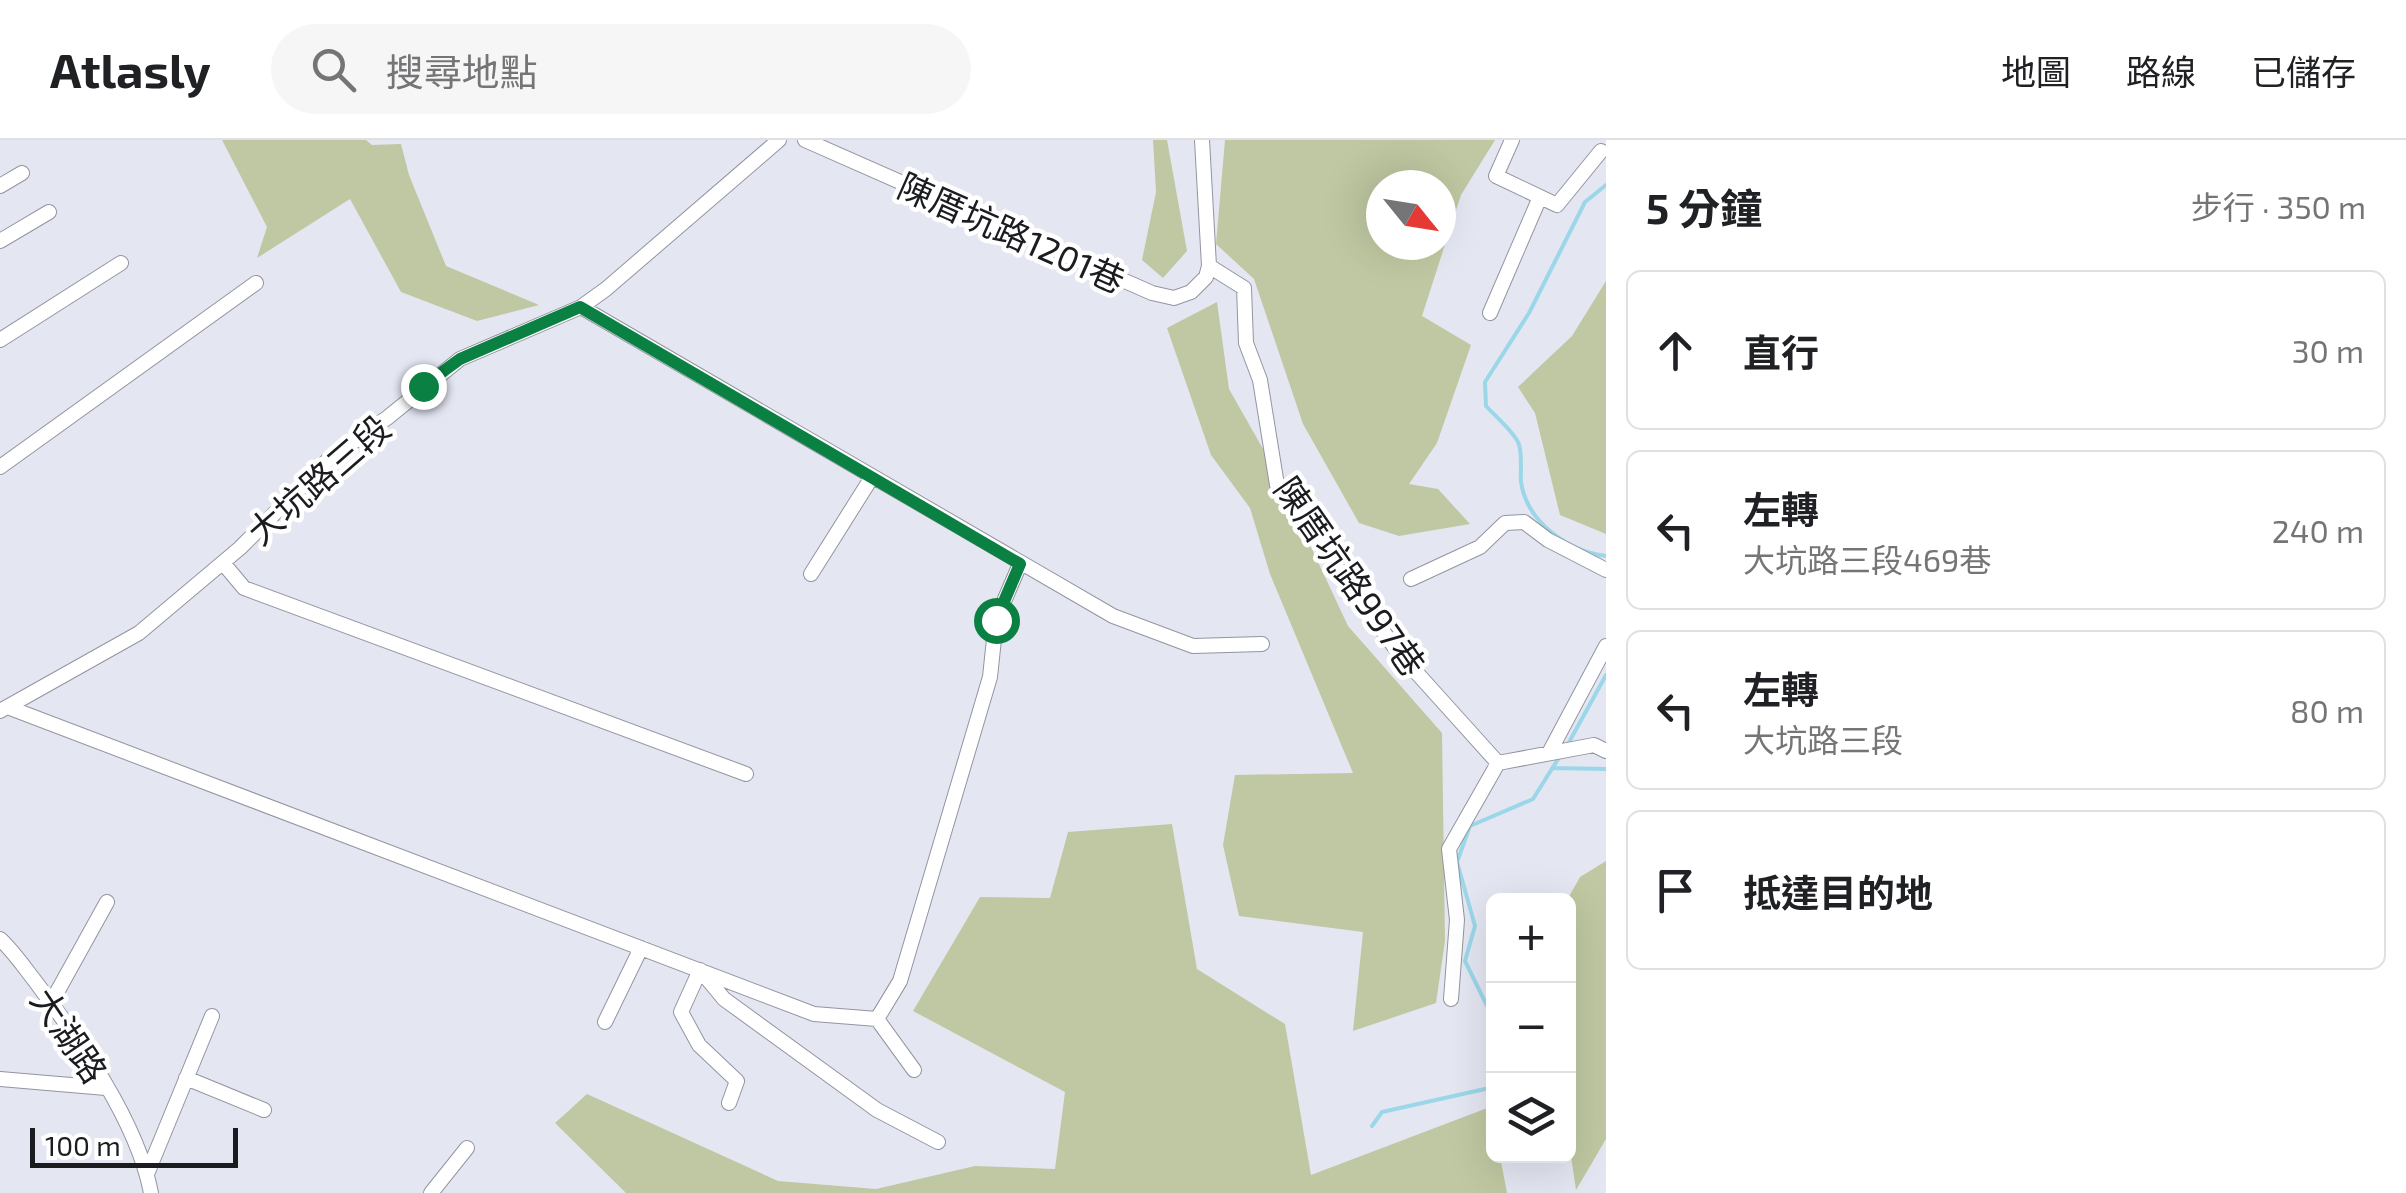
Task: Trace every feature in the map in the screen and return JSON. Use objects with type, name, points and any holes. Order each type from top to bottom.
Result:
[{"type":"street","name":"大坑路三段","points":[[5,709],[139,633],[222,564],[329,460],[460,359],[580,307],[606,290],[779,140]]},
{"type":"street","name":"陳厝坑路1201巷","points":[[806,140],[1152,293],[1174,298],[1192,292],[1206,277],[1209,266]]},
{"type":"street","points":[[1202,140],[1209,266]]},
{"type":"street","points":[[1512,140],[1496,176],[1557,205],[1601,151]]},
{"type":"street","points":[[0,186],[22,173]]},
{"type":"street","points":[[1490,313],[1540,196]]},
{"type":"street","points":[[0,241],[50,212]]},
{"type":"street","points":[[0,340],[121,263]]},
{"type":"street","name":"陳厝坑路997巷","points":[[1209,266],[1244,288],[1246,343],[1260,380],[1277,485],[1398,652],[1498,763]]},
{"type":"street","points":[[0,467],[256,283]]},
{"type":"street","points":[[580,307],[1112,616],[1193,646],[1262,644]]},
{"type":"street","points":[[811,574],[872,477]]},
{"type":"street","points":[[1411,578],[1480,548],[1505,523],[1524,522],[1548,540],[1606,570]]},
{"type":"street","points":[[222,564],[244,588],[746,774]]},
{"type":"street","points":[[877,1019],[900,981],[990,677],[996,620],[1020,564]]},
{"type":"street","points":[[1558,752],[1606,646]]},
{"type":"street","points":[[5,709],[814,1014],[877,1019],[914,1070]]},
{"type":"street","points":[[1451,998],[1457,920],[1450,850],[1498,763],[1594,744],[1606,751]]},
{"type":"street","points":[[51,1002],[107,902]]},
{"type":"street","name":"大湖路","points":[[0,939],[51,1002],[106,1088],[148,1174],[151,1193]]},
{"type":"street","points":[[605,1022],[641,948]]},
{"type":"street","points":[[700,970],[681,1012],[699,1045],[737,1081],[729,1104]]},
{"type":"street","points":[[700,970],[724,999],[877,1110],[938,1142]]},
{"type":"street","points":[[148,1174],[212,1016]]},
{"type":"street","points":[[186,1078],[264,1110]]},
{"type":"street","points":[[0,1080],[106,1088]]},
{"type":"street","points":[[431,1193],[467,1148]]},
{"type":"green space","points":[[222,140],[366,140],[372,145],[401,144],[409,175],[446,266],[539,305],[477,321],[401,292],[350,199],[257,258],[267,227]]},
{"type":"green space","points":[[1153,140],[1167,140],[1187,251],[1163,278],[1142,260],[1156,192]]},
{"type":"green space","points":[[1225,140],[1495,140],[1461,195],[1456,211],[1456,170],[1366,170],[1366,260],[1440,260],[1422,316],[1471,345],[1437,443],[1409,484],[1438,489],[1470,524],[1399,536],[1359,523],[1303,424],[1254,279],[1216,244]]},
{"type":"green space","points":[[1606,281],[1606,534],[1560,515],[1535,413],[1518,387],[1572,336]]},
{"type":"green space","points":[[1217,302],[1229,389],[1275,470],[1348,626],[1442,733],[1445,941],[1436,1003],[1353,1031],[1363,932],[1239,916],[1223,845],[1235,775],[1353,773],[1270,574],[1250,508],[1211,455],[1167,328]]},
{"type":"green space","points":[[1172,824],[1197,969],[1285,1024],[1311,1175],[1486,1109],[1486,1163],[1501,1163],[1507,1193],[626,1193],[555,1123],[587,1094],[778,1181],[876,1189],[975,1166],[1055,1169],[1065,1092],[913,1011],[980,897],[1050,898],[1068,832]]},
{"type":"green space","points":[[1606,861],[1606,1139],[1576,1190],[1572,1163],[1576,1163],[1576,893],[1571,893],[1580,877]]},
{"type":"waterway","points":[[1606,185],[1585,202],[1529,313],[1485,382],[1486,406],[1520,446],[1521,482],[1531,510],[1564,541],[1606,556]]},
{"type":"waterway","points":[[1568,744],[1606,675]]},
{"type":"waterway","points":[[1486,1004],[1465,961],[1475,926],[1457,862],[1470,826],[1533,799],[1560,756]]},
{"type":"waterway","points":[[1553,768],[1606,769]]},
{"type":"waterway","points":[[1372,1126],[1382,1112],[1486,1089]]},
{"type":"route","points":[[423,386],[460,359],[580,307],[1020,564],[996,620]]}]
